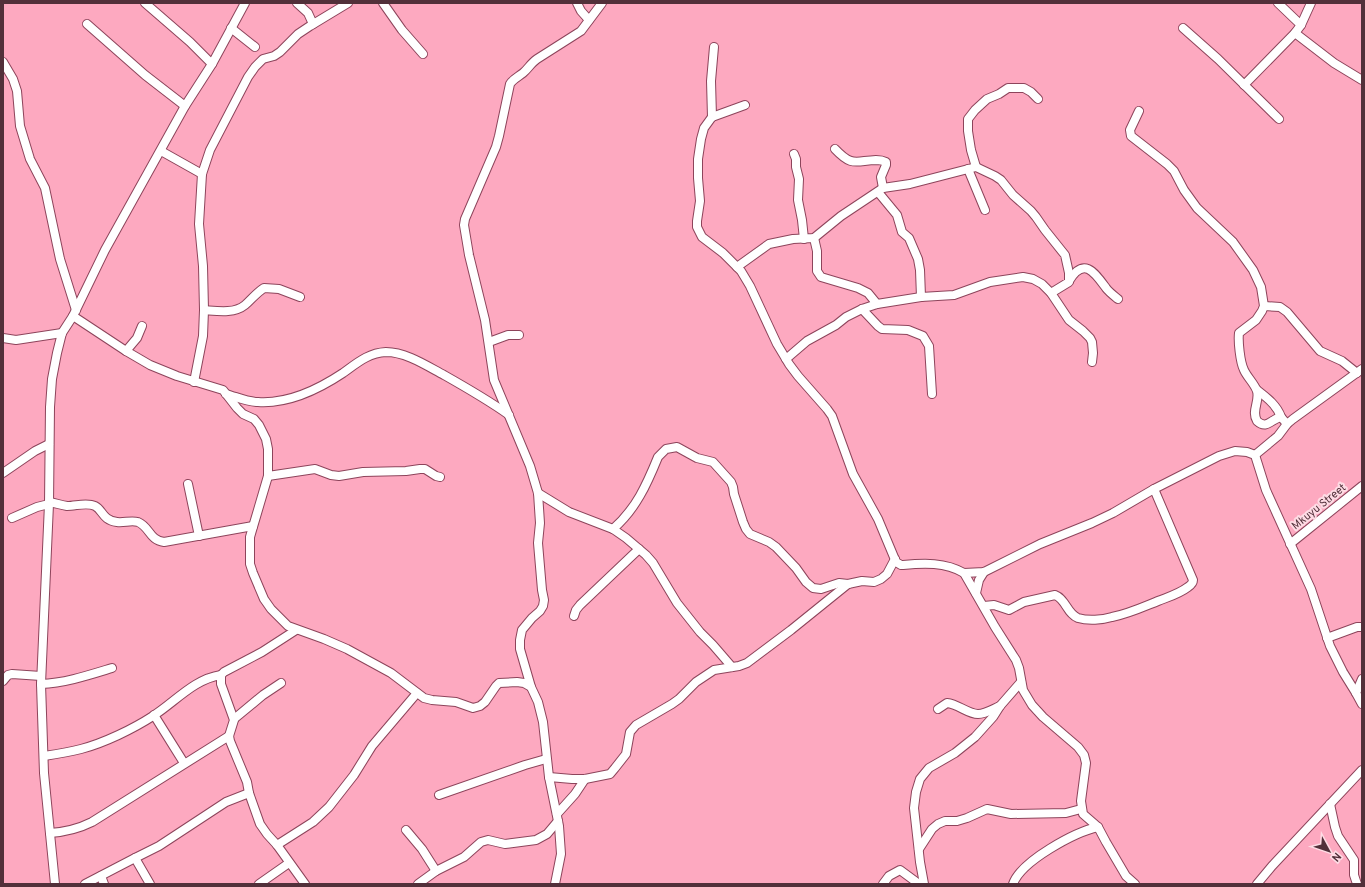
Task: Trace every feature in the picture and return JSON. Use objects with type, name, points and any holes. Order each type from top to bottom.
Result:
[{"type":"street","points":[[145,3],[190,42],[212,64]]},
{"type":"street","points":[[55,884],[44,773],[41,680],[49,503],[50,407],[52,379],[57,353],[62,333],[75,313],[105,250],[185,106],[212,64],[230,28],[245,3]]},
{"type":"street","points":[[297,3],[308,13],[313,24]]},
{"type":"street","points":[[194,382],[203,336],[204,310],[203,266],[199,224],[202,174],[210,150],[248,77],[255,67],[263,60],[280,52],[298,34],[348,3]]},
{"type":"street","points":[[383,3],[402,30],[423,54]]},
{"type":"street","points":[[577,3],[581,12],[589,20]]},
{"type":"street","points":[[556,884],[561,854],[557,818],[548,777],[543,722],[538,702],[531,687],[520,649],[522,630],[540,611],[544,600],[538,543],[540,523],[538,493],[530,466],[510,415],[494,380],[489,342],[469,255],[464,224],[496,146],[512,80],[522,74],[536,59],[580,31],[602,3]]},
{"type":"street","points":[[1278,3],[1301,24]]},
{"type":"street","points":[[1244,85],[1295,33],[1311,3]]},
{"type":"street","points":[[87,24],[145,75],[185,106]]},
{"type":"street","points":[[230,28],[255,47]]},
{"type":"street","points":[[1183,28],[1218,58],[1279,119]]},
{"type":"street","points":[[1295,33],[1334,64],[1362,80]]},
{"type":"street","points":[[714,47],[711,81],[712,116],[704,128],[700,139],[698,173],[700,201],[697,227],[702,237],[737,267],[750,286],[777,344],[786,359],[798,376],[824,404],[832,416],[855,479],[878,519],[895,559],[901,565],[933,563],[955,568],[964,572],[984,572],[1040,544],[1113,513],[1154,489],[1219,456],[1235,451],[1247,452],[1255,455]]},
{"type":"street","points":[[3,62],[13,79],[17,91],[20,126],[30,159],[46,192],[60,259],[75,313],[126,351],[150,366],[194,382],[218,388],[226,394],[243,414],[254,419],[263,431],[268,449],[268,476],[250,537],[250,554],[253,573],[264,599],[271,609],[288,626],[347,649],[391,673],[417,693],[432,700],[456,702],[473,708],[480,706],[485,702],[496,686],[500,683],[517,682],[524,683],[531,687]]},
{"type":"street","points":[[985,210],[972,168],[968,119],[987,98],[1000,94],[1008,88],[1024,88],[1038,99]]},
{"type":"street","points":[[712,116],[745,105]]},
{"type":"street","points":[[1139,111],[1130,130],[1130,136],[1174,171],[1184,190],[1197,208],[1232,242],[1257,277],[1261,287],[1264,306],[1256,320],[1240,331],[1239,335],[1242,365],[1256,390],[1272,404],[1287,424]]},
{"type":"street","points":[[835,150],[842,157],[852,162],[877,160],[884,160],[886,162],[881,177],[880,190],[897,215],[902,232],[909,238],[918,259],[921,297]]},
{"type":"street","points":[[161,151],[202,174]]},
{"type":"street","points":[[794,154],[799,179],[798,200],[804,239]]},
{"type":"street","points":[[737,267],[769,244],[789,239],[814,238],[841,216],[880,190],[972,168],[995,176],[1001,180],[1013,195],[1031,211],[1044,230],[1065,255],[1069,273],[1069,282]]},
{"type":"street","points":[[814,238],[819,274],[827,280],[858,288],[868,293],[877,304]]},
{"type":"street","points":[[1051,293],[1069,282],[1077,271],[1086,269],[1097,275],[1106,289],[1118,299]]},
{"type":"street","points":[[786,359],[807,341],[862,309],[877,304],[921,297],[954,295],[990,282],[1023,277],[1033,279],[1051,293],[1069,320],[1090,338],[1093,353],[1092,362]]},
{"type":"street","points":[[204,310],[233,311],[240,309],[264,288],[279,288],[300,296]]},
{"type":"street","points":[[1255,455],[1278,436],[1287,424],[1359,371],[1320,351],[1287,312],[1280,307],[1264,306]]},
{"type":"street","points":[[862,309],[878,326],[882,328],[908,330],[923,336],[929,346],[932,394]]},
{"type":"street","points":[[126,351],[138,338],[142,326]]},
{"type":"street","points":[[3,338],[16,340],[62,333]]},
{"type":"street","points":[[489,342],[508,335],[519,334]]},
{"type":"street","points":[[226,394],[245,401],[270,402],[285,399],[314,390],[328,383],[367,356],[388,352],[418,361],[480,395],[510,415]]},
{"type":"street","points":[[1256,390],[1257,400],[1254,413],[1257,421],[1263,425],[1266,425],[1281,417]]},
{"type":"street","points":[[3,473],[35,451],[49,444]]},
{"type":"street","points":[[613,529],[630,512],[637,502],[645,489],[662,452],[666,449],[677,447],[697,458],[713,462],[731,482],[746,529],[750,534],[776,547],[812,588],[821,589],[839,583],[848,584],[862,581],[874,582],[887,574],[895,559]]},
{"type":"street","points":[[1255,455],[1266,490],[1311,589],[1327,638],[1340,667],[1362,704]]},
{"type":"street","points":[[268,476],[315,469],[338,476],[363,472],[406,472],[424,469],[440,478]]},
{"type":"street","points":[[188,484],[199,536]]},
{"type":"street","name":"Mkuyu Street","points":[[1290,544],[1362,486]]},
{"type":"street","points":[[984,606],[994,605],[1009,610],[1024,602],[1055,595],[1063,600],[1068,610],[1078,618],[1095,620],[1111,618],[1131,612],[1176,594],[1190,586],[1193,583],[1193,580],[1154,489]]},
{"type":"street","points":[[538,493],[569,512],[613,529],[639,549],[653,563],[677,603],[700,632],[713,644],[732,667]]},
{"type":"street","points":[[12,518],[49,503],[68,506],[95,506],[111,521],[118,523],[132,521],[143,525],[154,539],[159,542],[253,526]]},
{"type":"street","points":[[574,616],[580,605],[639,549]]},
{"type":"street","points":[[964,572],[995,627],[1016,660],[1021,682],[1027,696],[1043,717],[1078,747],[1084,755],[1086,763],[1081,809],[1083,814],[1098,827],[1126,876],[1135,884]]},
{"type":"street","points":[[976,593],[979,580],[984,572]]},
{"type":"street","points":[[548,777],[585,779],[610,774],[626,754],[630,732],[636,725],[672,704],[696,682],[714,670],[739,666],[747,663],[848,584]]},
{"type":"street","points":[[1327,638],[1356,627],[1362,627]]},
{"type":"street","points":[[44,756],[83,749],[136,726],[154,716],[202,681],[221,675],[262,652],[296,630]]},
{"type":"street","points":[[3,681],[8,675],[12,674],[41,680],[52,684],[112,668]]},
{"type":"street","points":[[221,675],[221,684],[234,719],[230,742],[247,782],[249,793],[260,824],[306,884]]},
{"type":"street","points":[[1356,693],[1362,679]]},
{"type":"street","points":[[924,884],[914,808],[916,792],[920,779],[929,768],[955,753],[975,737],[1021,682]]},
{"type":"street","points":[[234,719],[262,695],[281,683]]},
{"type":"street","points":[[277,845],[313,822],[329,807],[354,775],[372,746],[417,693]]},
{"type":"street","points":[[938,709],[947,703],[953,703],[973,713],[979,714],[1000,706]]},
{"type":"street","points":[[154,716],[184,763]]},
{"type":"street","points":[[50,833],[71,831],[86,825],[184,763],[230,736]]},
{"type":"street","points":[[439,795],[546,759]]},
{"type":"street","points":[[1257,884],[1362,770]]},
{"type":"street","points":[[418,884],[436,871],[464,857],[481,842],[488,840],[505,844],[536,840],[547,834],[585,779]]},
{"type":"street","points":[[85,884],[103,880],[134,858],[159,846],[226,802],[249,793]]},
{"type":"street","points":[[1330,804],[1334,827],[1338,836],[1354,860],[1354,875],[1357,884]]},
{"type":"street","points":[[919,849],[938,824],[945,821],[957,821],[967,818],[987,808],[1012,814],[1066,813],[1081,809]]},
{"type":"street","points":[[1013,884],[1015,879],[1022,871],[1049,850],[1077,834],[1098,827]]},
{"type":"street","points":[[406,830],[422,849],[436,871]]},
{"type":"street","points":[[134,858],[150,884]]},
{"type":"street","points":[[259,884],[289,863]]},
{"type":"street","points":[[883,884],[889,876],[900,870],[920,884]]}]
